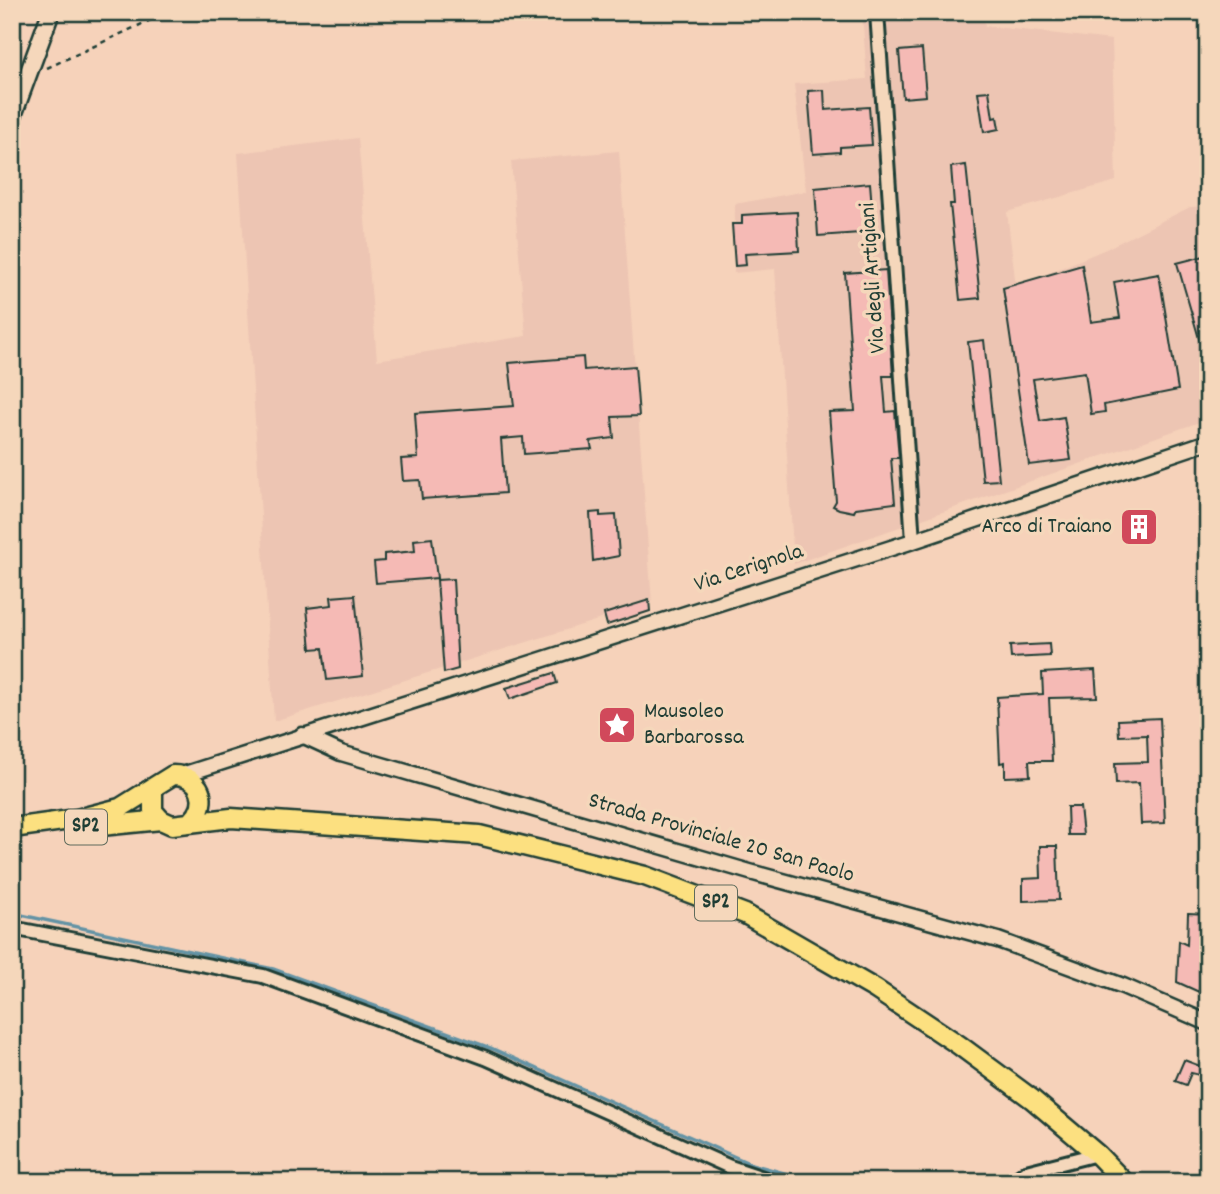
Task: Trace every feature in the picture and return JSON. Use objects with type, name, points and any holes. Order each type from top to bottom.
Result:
[{"type":"main road","points":[[12,118],[51,12]]},
{"type":"main road","points":[[181,775],[196,783],[202,795],[230,818]]},
{"type":"main road","name":"SP2","points":[[12,828],[120,808],[153,790],[165,777],[181,775]]},
{"type":"main road","points":[[153,790],[152,807],[161,820]]},
{"type":"main road","points":[[192,821],[200,811],[202,795]]},
{"type":"main road","name":"SP2","points":[[12,840],[97,825],[161,820],[176,826],[192,821],[230,818],[479,835],[645,876],[733,909],[875,989],[959,1045],[1032,1099],[1097,1154],[1124,1182]]},
{"type":"street","name":"Via degli Artigiani","points":[[877,12],[912,541]]},
{"type":"street","name":"Via Cerignola","points":[[302,735],[912,541],[1208,442]]},
{"type":"street","points":[[181,775],[302,735]]},
{"type":"street","name":"Strada Provinciale 20 San Paolo","points":[[302,735],[341,753],[750,872],[998,940],[1111,981],[1208,1023]]},
{"type":"street","points":[[202,795],[205,772],[219,763]]},
{"type":"street","points":[[12,928],[263,976],[486,1058],[730,1167],[775,1182]]},
{"type":"street","points":[[1012,1182],[1027,1172],[1097,1154]]},
{"type":"path","points":[[30,69],[39,71],[168,12]]},
{"type":"shaded area","points":[[862,12],[983,12],[985,26],[1112,40],[1116,181],[1007,212],[1016,287],[1106,249],[1190,207],[1208,206],[1208,419],[794,564],[775,269],[734,273],[735,204],[806,191],[794,84],[867,79]]},
{"type":"shaded area","points":[[358,138],[377,360],[526,336],[511,161],[619,151],[652,603],[274,721],[238,153]]},
{"type":"building","points":[[922,49],[926,96],[903,98],[899,51]]},
{"type":"building","points":[[824,90],[825,110],[869,107],[872,145],[840,147],[840,152],[813,154],[808,91]]},
{"type":"building","points":[[989,91],[993,118],[997,117],[999,129],[984,132],[978,92]]},
{"type":"building","points":[[966,165],[980,298],[960,300],[950,204],[954,204],[951,167]]},
{"type":"building","points":[[870,183],[874,232],[818,236],[815,188]]},
{"type":"building","points":[[797,212],[799,251],[745,254],[746,265],[735,266],[732,224],[742,224],[742,215]]},
{"type":"building","points":[[1208,255],[1208,359],[1205,359],[1177,263]]},
{"type":"building","points":[[1082,265],[1091,322],[1120,318],[1114,282],[1159,274],[1178,390],[1104,405],[1105,412],[1091,414],[1085,372],[1033,379],[1040,421],[1064,417],[1071,460],[1029,465],[1003,288]]},
{"type":"building","points":[[886,270],[893,376],[883,376],[886,412],[895,411],[899,458],[891,458],[895,503],[856,508],[854,512],[833,506],[836,501],[829,412],[855,411],[845,273]]},
{"type":"building","points":[[984,340],[999,480],[983,481],[968,342]]},
{"type":"building","points":[[583,357],[584,370],[635,366],[639,416],[612,417],[614,438],[590,441],[592,449],[524,454],[523,437],[501,439],[505,493],[422,499],[420,480],[403,481],[401,459],[418,458],[415,413],[514,406],[509,363]]},
{"type":"building","points":[[600,512],[600,516],[616,515],[619,556],[593,561],[590,513]]},
{"type":"building","name":"Arco di Traiano","points":[[1140,514],[1147,537],[1137,540],[1130,518]]},
{"type":"building","points":[[432,538],[437,578],[376,583],[374,562],[384,561],[384,554],[415,551],[414,540]]},
{"type":"building","points":[[453,579],[458,669],[444,673],[437,580]]},
{"type":"building","points":[[355,595],[363,676],[327,680],[323,648],[311,649],[307,608],[332,605],[331,597]]},
{"type":"building","points":[[649,600],[650,611],[607,625],[604,614]]},
{"type":"building","points":[[1049,644],[1050,656],[1011,658],[1010,646]]},
{"type":"building","points":[[1095,670],[1097,697],[1049,698],[1052,761],[1029,761],[1030,776],[1005,777],[1005,762],[1000,763],[997,697],[1043,694],[1042,673]]},
{"type":"building","points":[[554,673],[557,683],[510,699],[506,688]]},
{"type":"building","points":[[1160,718],[1165,823],[1141,824],[1139,783],[1116,784],[1115,763],[1148,762],[1147,735],[1119,736],[1118,720]]},
{"type":"building","points":[[1067,807],[1080,807],[1083,835],[1068,835]]},
{"type":"building","points":[[1040,846],[1057,846],[1059,900],[1023,901],[1023,879],[1041,878]]},
{"type":"building","points":[[1188,913],[1208,914],[1208,992],[1200,987],[1199,992],[1177,982],[1179,941],[1187,945]]},
{"type":"building","points":[[1184,1060],[1208,1069],[1208,1077],[1191,1073],[1186,1085],[1175,1081]]},
{"type":"waterway","points":[[12,913],[273,969],[493,1049],[751,1164],[817,1182]]},
{"type":"place","name":"Arco di Traiano","points":[[1139,527]]},
{"type":"place","name":"Mausoleo Barbarossa","points":[[617,725]]}]
